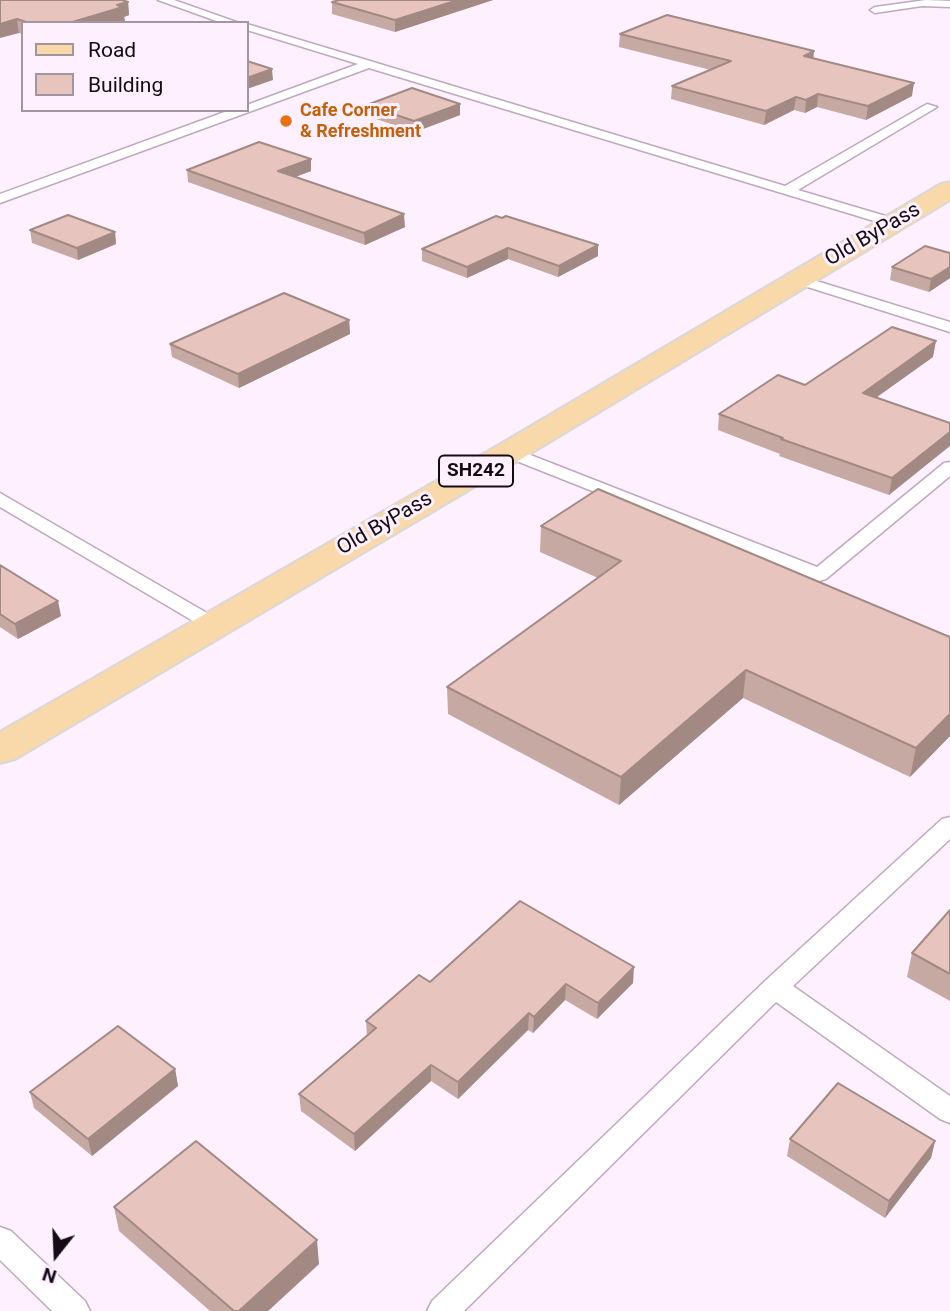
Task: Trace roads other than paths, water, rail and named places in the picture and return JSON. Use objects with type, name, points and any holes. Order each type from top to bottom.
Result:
[{"type":"main road","name":"Old ByPass","points":[[0,750],[510,452],[950,189]]},
{"type":"lane","points":[[163,0],[228,21]]},
{"type":"lane","points":[[875,10],[922,3],[950,4]]},
{"type":"lane","points":[[248,27],[894,223]]},
{"type":"lane","points":[[248,108],[366,65]]},
{"type":"lane","points":[[786,191],[931,107]]},
{"type":"lane","points":[[0,199],[237,112]]},
{"type":"lane","points":[[797,279],[950,327]]},
{"type":"lane","points":[[510,452],[819,575],[950,467]]},
{"type":"lane","points":[[0,499],[212,624]]},
{"type":"lane","points":[[443,1311],[775,987],[950,825]]},
{"type":"lane","points":[[775,987],[950,1111]]},
{"type":"lane","points":[[0,1240],[74,1311]]},
{"type":"place","name":"Cafe Corner & Refreshment","points":[[286,121]]}]
